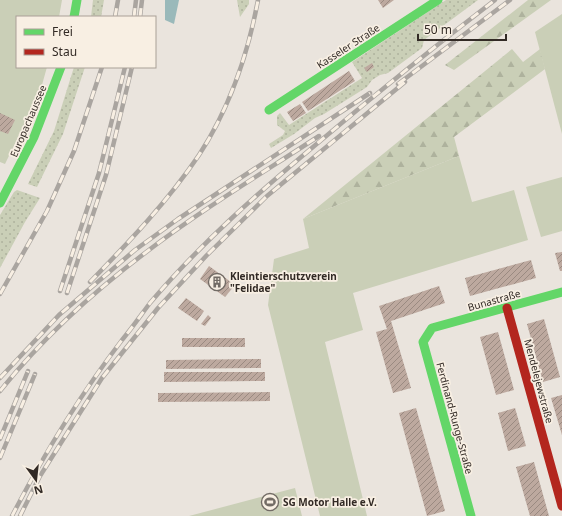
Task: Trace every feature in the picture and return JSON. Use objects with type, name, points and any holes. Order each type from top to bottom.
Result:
[{"type":"street","points":[[74,16],[77,0]]},
{"type":"street","name":"Kasseler Straße","points":[[269,110],[438,0]]},
{"type":"street","name":"Europachaussee","points":[[0,203],[42,120],[61,68]]},
{"type":"street","name":"Bunastraße","points":[[432,328],[562,292]]},
{"type":"street","name":"Mendelejewstraße","points":[[507,308],[562,506]]},
{"type":"street","name":"Ferdinand-Runge-Straße","points":[[432,328],[423,342],[471,516]]},
{"type":"green space","points":[[0,0],[62,0],[59,16],[16,16],[16,68],[47,68],[40,92],[5,164],[0,162]]},
{"type":"green space","points":[[93,0],[104,0],[101,16],[91,16]]},
{"type":"green space","points":[[237,0],[249,0],[249,4],[240,17]]},
{"type":"green space","points":[[446,0],[478,0],[424,40],[422,48],[388,73],[380,75],[372,80],[367,87],[315,118],[294,134],[271,148],[269,144],[283,135],[285,131],[277,125],[277,116],[280,113],[289,125],[362,78],[352,62]]},
{"type":"green space","points":[[528,0],[551,0],[454,70],[445,65]]},
{"type":"green space","points":[[562,14],[562,134],[535,32]]},
{"type":"green space","points":[[512,49],[523,62],[540,49],[545,69],[454,137],[459,156],[303,219]]},
{"type":"green space","points":[[74,68],[85,68],[63,134],[37,187],[28,184],[54,131]]},
{"type":"green space","points":[[459,156],[472,202],[514,190],[528,240],[353,293],[363,330],[325,342],[367,516],[320,516],[268,305],[274,259],[309,248],[303,219]]},
{"type":"green space","points":[[562,177],[562,231],[541,237],[526,187]]},
{"type":"green space","points":[[17,190],[40,198],[0,268],[0,215],[14,192]]},
{"type":"green space","name":"SG Motor Halle e.V.","points":[[295,488],[302,516],[189,516]]},
{"type":"water","points":[[165,0],[179,0],[174,24],[165,20]]},
{"type":"building","points":[[378,0],[394,0],[383,8]]},
{"type":"building","points":[[372,63],[374,67],[367,72],[364,68]]},
{"type":"building","points":[[349,71],[355,81],[308,111],[302,102]]},
{"type":"building","points":[[300,104],[306,113],[293,121],[287,112]]},
{"type":"building","points":[[0,113],[15,120],[8,134],[0,131]]},
{"type":"building","points":[[562,252],[562,271],[560,271],[555,253]]},
{"type":"building","points":[[531,260],[536,278],[470,296],[465,278]]},
{"type":"building","name":"Kleintierschutzverein \"Felidae\"","points":[[209,266],[235,285],[225,297],[200,279]]},
{"type":"building","points":[[439,286],[445,303],[391,321],[411,388],[393,393],[376,332],[387,329],[379,306]]},
{"type":"building","points":[[186,298],[204,311],[197,321],[178,308]]},
{"type":"building","points":[[208,315],[211,318],[205,326],[201,324]]},
{"type":"building","points":[[544,319],[560,377],[543,382],[527,324]]},
{"type":"building","points":[[498,332],[514,390],[496,395],[480,337]]},
{"type":"building","points":[[182,338],[245,338],[245,347],[182,347]]},
{"type":"building","points":[[261,359],[261,368],[166,369],[166,360]]},
{"type":"building","points":[[164,372],[265,372],[265,381],[164,382]]},
{"type":"building","points":[[270,392],[270,401],[158,402],[158,393]]},
{"type":"building","points":[[562,395],[562,435],[551,398]]},
{"type":"building","points":[[416,408],[445,511],[427,516],[399,413]]},
{"type":"building","points":[[515,408],[526,446],[508,451],[498,413]]},
{"type":"building","points":[[534,462],[549,516],[530,516],[516,467]]},
{"type":"railway","points":[[115,16],[118,0]]},
{"type":"railway","points":[[134,16],[136,0]]},
{"type":"railway","points":[[140,16],[142,0]]},
{"type":"railway","points":[[90,282],[161,205],[187,172],[210,137],[228,100],[243,61],[258,0]]},
{"type":"railway","points":[[12,516],[37,470],[77,404],[122,340],[169,281],[210,239],[274,180],[384,88],[495,0]]},
{"type":"railway","points":[[398,84],[510,0]]},
{"type":"railway","points":[[0,294],[47,211],[74,151],[102,68]]},
{"type":"railway","points":[[60,291],[99,173],[125,68]]},
{"type":"railway","points":[[67,293],[106,175],[132,68]]},
{"type":"railway","points":[[20,516],[40,476],[102,378],[158,308],[207,255],[267,196],[405,82]]},
{"type":"railway","points":[[0,378],[59,315],[135,250],[178,219],[370,93]]},
{"type":"railway","points":[[0,391],[50,335],[125,268],[188,222],[319,136]]},
{"type":"railway","points":[[0,439],[28,371]]},
{"type":"railway","points":[[0,458],[35,374]]},
{"type":"traffic: fast","points":[[74,16],[77,0]]},
{"type":"traffic: fast","points":[[269,110],[438,0]]},
{"type":"traffic: fast","points":[[0,203],[34,137],[61,68]]},
{"type":"traffic: fast","points":[[471,516],[423,342],[432,328],[562,292]]},
{"type":"traffic: jam","points":[[507,308],[562,506]]},
{"type":"place","name":"Kleintierschutzverein \"Felidae\"","points":[[217,282]]},
{"type":"place","name":"SG Motor Halle e.V.","points":[[270,502]]}]
